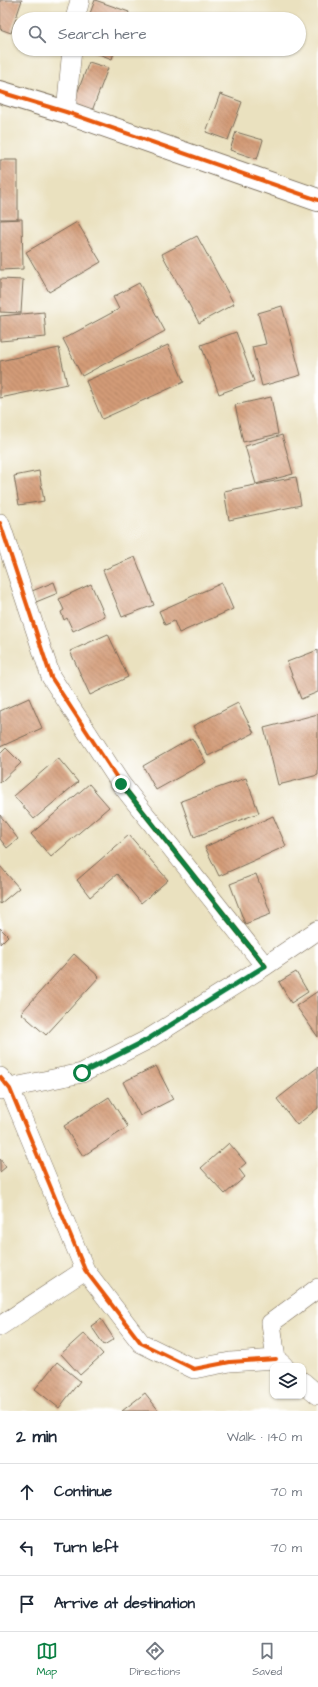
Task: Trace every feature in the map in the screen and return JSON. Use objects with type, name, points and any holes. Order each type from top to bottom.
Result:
[{"type":"street","points":[[77,12],[80,0]]},
{"type":"street","points":[[66,112],[71,56]]},
{"type":"street","points":[[0,92],[66,112],[318,200]]},
{"type":"street","points":[[0,523],[51,678],[121,784],[265,966]]},
{"type":"street","points":[[318,930],[265,966],[145,1041],[82,1073],[3,1085],[85,1270],[141,1343],[194,1369],[230,1362],[280,1362],[271,1323],[318,1288]]},
{"type":"street","points":[[0,1326],[85,1270]]},
{"type":"street","points":[[306,1385],[318,1395]]},
{"type":"building","points":[[0,0],[22,0],[18,12],[12,12],[11,33],[0,29]]},
{"type":"building","points":[[95,0],[129,12],[91,12]]},
{"type":"building","points":[[104,56],[113,56],[112,59]]},
{"type":"building","points":[[89,62],[108,68],[92,111],[73,104]]},
{"type":"building","points":[[220,94],[242,102],[228,140],[206,132]]},
{"type":"building","points":[[236,132],[263,140],[257,159],[230,150]]},
{"type":"building","points":[[0,160],[18,160],[18,219],[0,219]]},
{"type":"building","points":[[22,219],[23,269],[0,270],[0,220]]},
{"type":"building","points":[[77,222],[101,262],[49,292],[26,252]]},
{"type":"building","points":[[197,236],[234,304],[199,323],[162,254]]},
{"type":"building","points":[[0,279],[23,280],[21,313],[0,312]]},
{"type":"building","points":[[139,283],[165,331],[82,376],[63,339],[119,309],[113,297]]},
{"type":"building","points":[[282,306],[301,375],[262,386],[252,347],[266,344],[258,313]]},
{"type":"building","points":[[44,312],[46,337],[0,341],[0,316]]},
{"type":"building","points":[[236,332],[254,381],[219,394],[201,345]]},
{"type":"building","points":[[168,345],[184,382],[102,419],[86,381]]},
{"type":"building","points":[[59,348],[67,384],[0,398],[0,361]]},
{"type":"building","points":[[271,397],[278,434],[243,442],[235,405]]},
{"type":"building","points":[[282,435],[293,474],[256,484],[245,446]]},
{"type":"building","points":[[39,471],[44,501],[19,505],[14,476]]},
{"type":"building","points":[[296,477],[301,505],[229,520],[224,491]]},
{"type":"building","points":[[135,557],[154,605],[122,617],[103,570]]},
{"type":"building","points":[[54,582],[58,593],[36,602],[32,591]]},
{"type":"building","points":[[222,583],[233,609],[179,633],[174,621],[165,625],[159,611]]},
{"type":"building","points":[[91,584],[105,616],[73,631],[67,618],[64,620],[61,612],[64,610],[59,599]]},
{"type":"building","points":[[108,634],[128,677],[90,695],[70,651]]},
{"type":"building","points":[[318,650],[318,692],[301,699],[287,662]]},
{"type":"building","points":[[29,698],[42,728],[0,747],[0,711]]},
{"type":"building","points":[[238,703],[254,733],[208,756],[193,726]]},
{"type":"building","points":[[318,714],[318,775],[278,785],[264,728]]},
{"type":"building","points":[[192,738],[206,762],[156,790],[143,766]]},
{"type":"building","points":[[6,748],[21,763],[0,783],[0,754]]},
{"type":"building","points":[[58,758],[78,782],[34,819],[14,796]]},
{"type":"building","points":[[246,778],[259,813],[194,837],[181,801]]},
{"type":"building","points":[[89,784],[109,807],[51,857],[31,834]]},
{"type":"building","points":[[0,815],[18,839],[7,848],[0,839]]},
{"type":"building","points":[[273,816],[286,846],[219,876],[205,847]]},
{"type":"building","points":[[129,835],[168,880],[141,903],[117,874],[90,897],[77,880]]},
{"type":"building","points":[[0,866],[19,888],[0,904]]},
{"type":"building","points":[[256,874],[271,914],[245,924],[230,884]]},
{"type":"building","points":[[0,928],[8,936],[0,944]]},
{"type":"building","points":[[74,954],[99,977],[46,1035],[21,1013]]},
{"type":"building","points":[[296,972],[308,992],[291,1003],[279,982]]},
{"type":"building","points":[[318,991],[318,1037],[296,1006]]},
{"type":"building","points":[[156,1066],[173,1099],[140,1116],[123,1082]]},
{"type":"building","points":[[318,1067],[318,1108],[297,1125],[277,1099]]},
{"type":"building","points":[[109,1097],[128,1127],[83,1156],[64,1126]]},
{"type":"building","points":[[229,1143],[246,1163],[239,1169],[245,1177],[225,1194],[201,1168]]},
{"type":"building","points":[[0,1159],[6,1167],[0,1172]]},
{"type":"building","points":[[101,1319],[114,1339],[104,1345],[91,1326]]},
{"type":"building","points":[[84,1333],[103,1354],[80,1375],[61,1354]]},
{"type":"building","points":[[57,1362],[80,1381],[59,1408],[35,1389]]},
{"type":"building","points":[[145,1393],[159,1411],[122,1411]]},
{"type":"cycle path","points":[[0,92],[66,112],[318,200]]},
{"type":"cycle path","points":[[0,523],[51,677],[121,784],[265,966]]},
{"type":"cycle path","points":[[0,1077],[10,1089],[85,1270],[141,1343],[194,1369],[230,1362],[276,1359]]},
{"type":"route","points":[[82,1073],[145,1041],[265,966],[121,784]]}]
